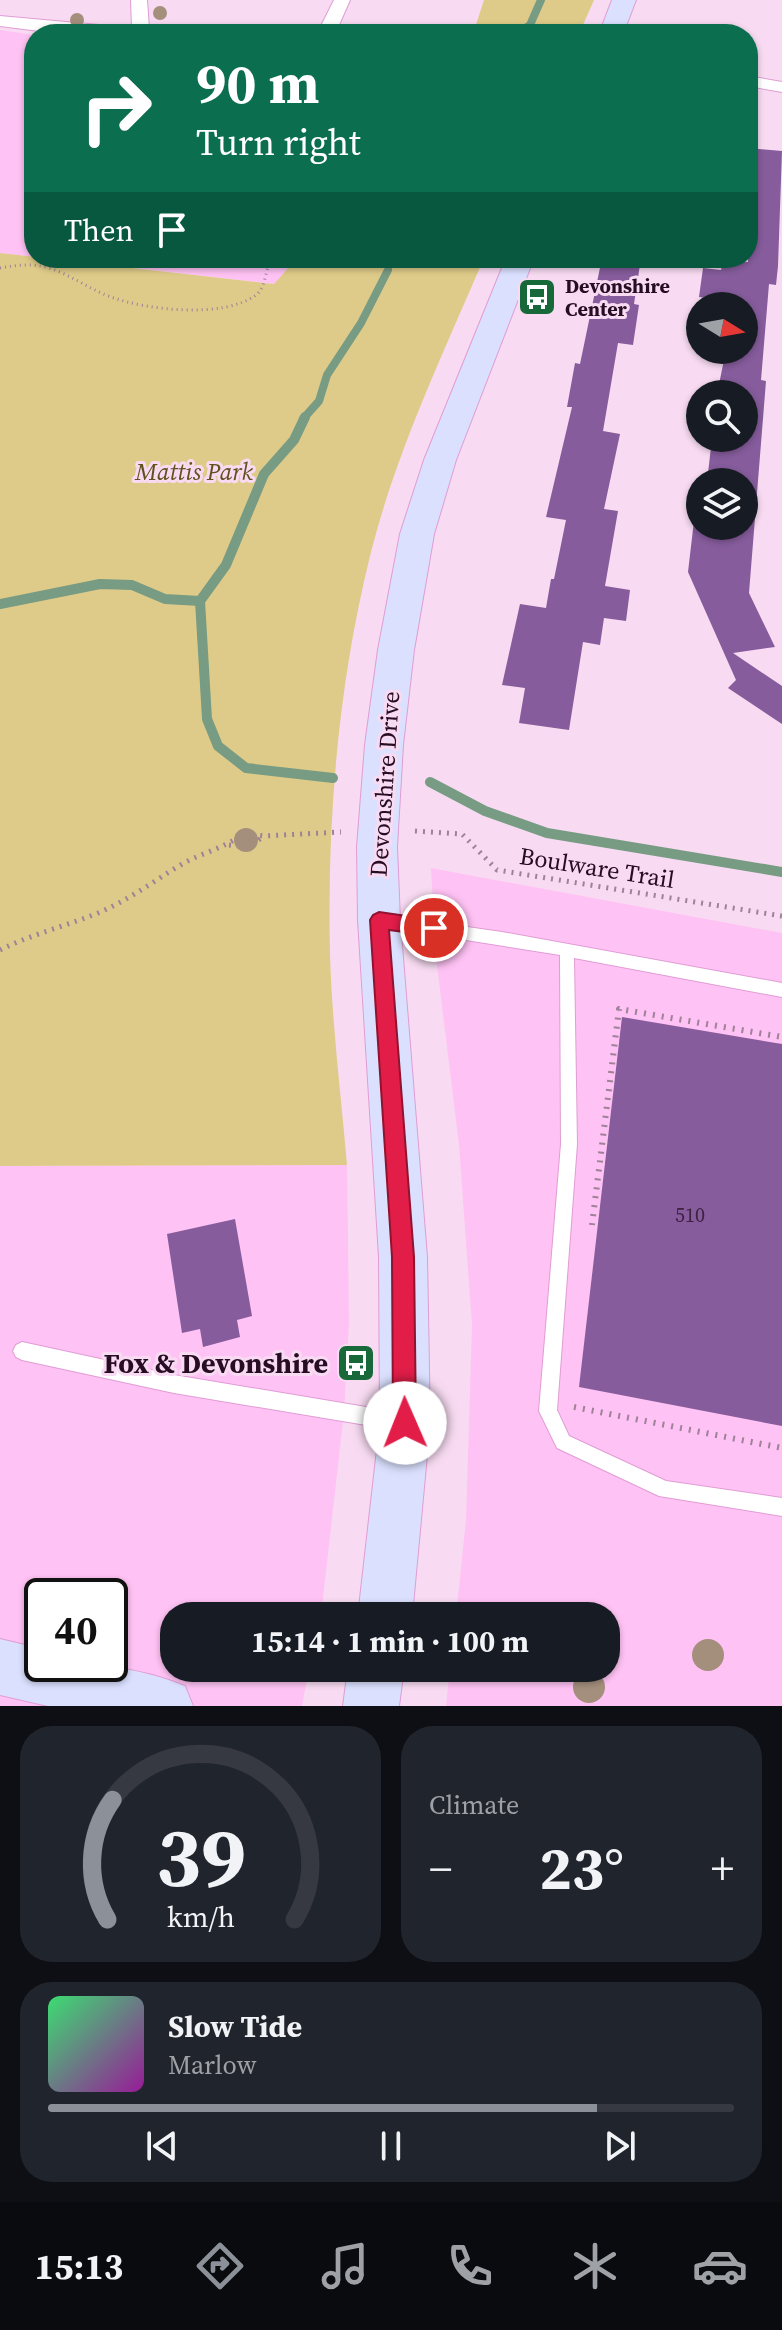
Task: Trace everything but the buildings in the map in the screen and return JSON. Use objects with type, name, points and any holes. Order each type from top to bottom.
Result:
[{"type":"street","points":[[139,0],[140,24]]},
{"type":"street","points":[[331,24],[342,0]]},
{"type":"street","points":[[615,24],[624,0]]},
{"type":"street","points":[[0,21],[24,24]]},
{"type":"street","points":[[758,83],[782,87]]},
{"type":"street","name":"Devonshire Drive","points":[[386,1602],[405,1423],[403,1257],[379,920],[377,847],[382,771],[396,650],[417,534],[440,460],[516,268]]},
{"type":"street","points":[[0,1667],[165,1706]]},
{"type":"street","points":[[371,1706],[374,1682]]},
{"type":"lane","points":[[379,920],[567,950],[782,990]]},
{"type":"lane","points":[[567,950],[569,1144],[548,1411],[563,1442],[665,1490],[782,1507]]},
{"type":"lane","points":[[22,1351],[174,1384],[405,1423]]},
{"type":"path","points":[[0,268],[24,263]]},
{"type":"path","points":[[56,268],[121,301],[190,310],[236,303],[261,289],[268,268]]},
{"type":"path","name":"Boulware Trail","points":[[421,830],[462,834],[497,870],[782,916]]},
{"type":"path","points":[[0,950],[24,938],[98,913],[139,893],[186,862],[229,845],[244,833],[264,836],[339,832]]},
{"type":"path","points":[[229,845],[246,849],[257,845],[264,836]]},
{"type":"path","points":[[591,1238],[619,1009],[782,1037]]},
{"type":"path","points":[[572,1391],[570,1406],[782,1448]]},
{"type":"shaded area","points":[[0,30],[24,34],[24,256],[0,253]]},
{"type":"shaded area","points":[[135,268],[289,268],[275,284]]},
{"type":"shaded area","points":[[431,868],[782,933],[782,1706],[446,1706],[449,1682],[620,1682],[620,1602],[457,1602],[466,1520],[472,1325],[459,1145],[436,957]]},
{"type":"shaded area","points":[[347,1165],[349,1322],[344,1412],[323,1602],[160,1602],[160,1682],[306,1682],[302,1706],[0,1706],[0,1166]]},
{"type":"green space","points":[[484,0],[594,0],[583,24],[476,24]]},
{"type":"green space","name":"Mattis Park","points":[[0,253],[24,256],[24,268],[133,268],[274,284],[288,268],[480,268],[394,477],[371,552],[350,652],[337,752],[330,853],[330,954],[347,1165],[0,1166]]},
{"type":"waterway","points":[[530,24],[541,0]]},
{"type":"waterway","points":[[303,419],[319,401],[327,375],[361,323],[388,270]]},
{"type":"waterway","points":[[200,601],[226,565],[264,474],[294,440],[305,417]]},
{"type":"waterway","points":[[0,604],[100,584],[132,585],[165,599],[200,601]]},
{"type":"waterway","points":[[200,601],[207,719],[218,746],[246,768],[333,778]]},
{"type":"waterway","points":[[430,782],[485,811],[547,833],[782,872]]},
{"type":"place","name":"Devonshire Center","points":[[537,297]]},
{"type":"place","name":"Fox & Devonshire","points":[[356,1363]]},
{"type":"route","points":[[405,1423],[403,1257],[379,920],[434,928]]}]
